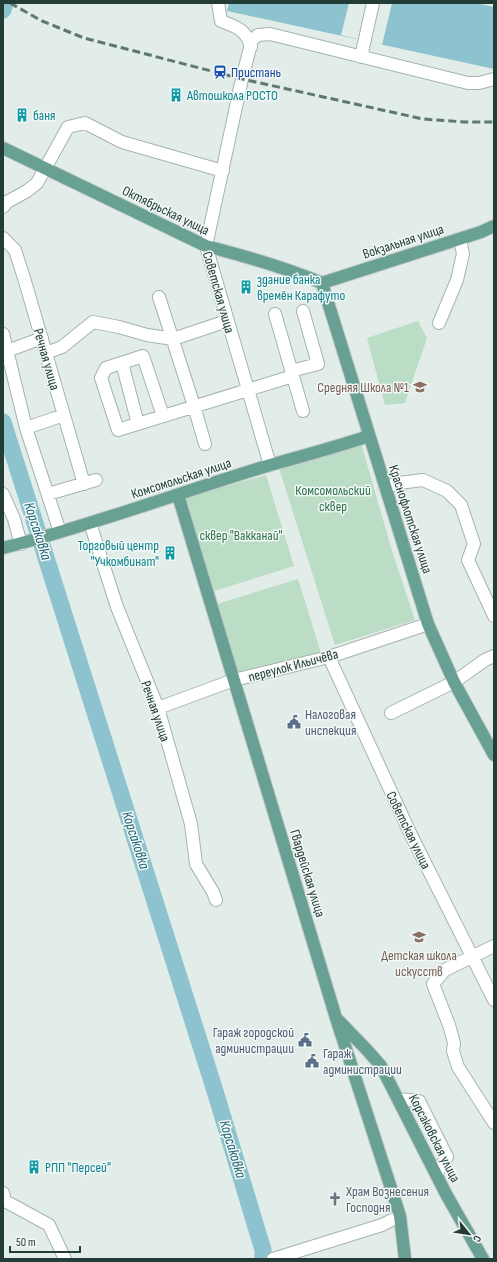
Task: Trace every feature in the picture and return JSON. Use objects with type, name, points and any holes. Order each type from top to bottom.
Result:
[{"type":"main road","name":"Октябрьская улица","points":[[3,148],[206,246],[296,272],[322,283]]},
{"type":"main road","name":"Вокзальная улица","points":[[322,283],[460,239],[494,226]]},
{"type":"main road","name":"Краснофлотская улица","points":[[322,283],[428,624],[454,682],[494,754]]},
{"type":"main road","name":"Комсомольская улица","points":[[3,548],[55,534],[270,465],[319,452],[369,436]]},
{"type":"main road","name":"Гвардейская улица","points":[[178,495],[336,1018],[400,1216],[405,1259]]},
{"type":"main road","name":"Корсаковская улица","points":[[336,1018],[368,1050],[381,1066],[436,1174],[483,1259]]},
{"type":"street","points":[[218,3],[221,21],[240,28],[246,34],[251,47]]},
{"type":"street","points":[[361,57],[373,3]]},
{"type":"street","points":[[251,47],[252,40],[258,35],[270,34],[468,83],[479,83],[494,79]]},
{"type":"street","name":"Советская улица","points":[[251,47],[242,79],[206,246],[270,465]]},
{"type":"street","points":[[3,207],[6,202],[27,191],[37,183],[68,127],[85,123],[122,142],[223,171]]},
{"type":"street","name":"Речная улица","points":[[3,238],[15,250],[84,484]]},
{"type":"street","points":[[439,323],[457,280],[463,254],[460,239]]},
{"type":"street","points":[[159,297],[205,444]]},
{"type":"street","points":[[163,416],[143,356],[106,368],[101,378],[118,430],[248,390],[318,364],[303,311]]},
{"type":"street","points":[[275,314],[303,411]]},
{"type":"street","points":[[46,353],[62,347],[92,322],[119,327],[147,335],[173,339],[227,321]]},
{"type":"street","points":[[3,334],[26,428],[48,494],[55,534]]},
{"type":"street","points":[[7,351],[42,338]]},
{"type":"street","points":[[122,363],[138,424]]},
{"type":"street","points":[[26,428],[64,415]]},
{"type":"street","points":[[48,494],[96,480]]},
{"type":"street","points":[[385,487],[399,483],[423,480],[447,490],[461,505],[474,544],[468,560],[494,616]]},
{"type":"street","points":[[3,494],[25,543]]},
{"type":"street","name":"Речная улица","points":[[90,523],[117,607],[158,708],[191,824],[196,864],[213,892],[216,900]]},
{"type":"street","name":"переулок Ильичёва","points":[[158,708],[234,680],[329,657],[428,624]]},
{"type":"street","points":[[391,714],[454,682],[485,660],[494,656]]},
{"type":"street","name":"Советская улица","points":[[329,657],[411,834],[494,1000]]},
{"type":"street","points":[[494,946],[445,970],[433,984],[450,1025],[454,1043],[453,1051],[458,1067],[494,1123]]},
{"type":"street","points":[[398,1099],[419,1101],[447,1157],[436,1174]]},
{"type":"street","points":[[3,1193],[5,1201],[48,1225],[65,1259]]},
{"type":"street","points":[[273,1259],[382,1225],[400,1216]]},
{"type":"green space","points":[[418,321],[427,338],[405,403],[385,405],[367,338]]},
{"type":"green space","name":"Комсомольский сквер","points":[[361,443],[392,551],[415,620],[335,645],[279,468]]},
{"type":"green space","name":"сквер \"Вакканай\"","points":[[266,475],[294,566],[214,591],[185,498]]},
{"type":"green space","points":[[298,579],[321,653],[239,676],[217,604]]},
{"type":"water","points":[[229,3],[476,3],[494,7],[494,69],[227,11]]},
{"type":"pier","points":[[349,3],[392,3],[382,45],[341,35]]},
{"type":"waterway","name":"Корсаковка","points":[[3,10],[5,3]]},
{"type":"waterway","name":"Корсаковка","points":[[3,422],[215,1091],[263,1250],[263,1259]]},
{"type":"railway","points":[[10,3],[42,21],[84,38],[242,79],[423,119],[465,122],[494,122]]},
{"type":"place","name":"Пристань","points":[[220,72]]},
{"type":"place","name":"Автошкола РОСТО","points":[[176,95]]},
{"type":"place","name":"баня","points":[[22,115]]},
{"type":"place","name":"здание банка времён Карафуто","points":[[246,287]]},
{"type":"place","name":"Средняя Школа №1","points":[[420,387]]},
{"type":"place","name":"Торговый центр \"Учкомбинат\"","points":[[170,553]]},
{"type":"place","name":"Налоговая инспекция","points":[[294,722]]},
{"type":"place","name":"Детская школа искусств","points":[[419,937]]},
{"type":"place","name":"Гараж городской администрации","points":[[305,1040]]},
{"type":"place","name":"Гараж администрации","points":[[312,1061]]},
{"type":"place","name":"РПП \"Персей\"","points":[[34,1167]]},
{"type":"place","name":"Храм Вознесения Господня","points":[[335,1199]]}]
